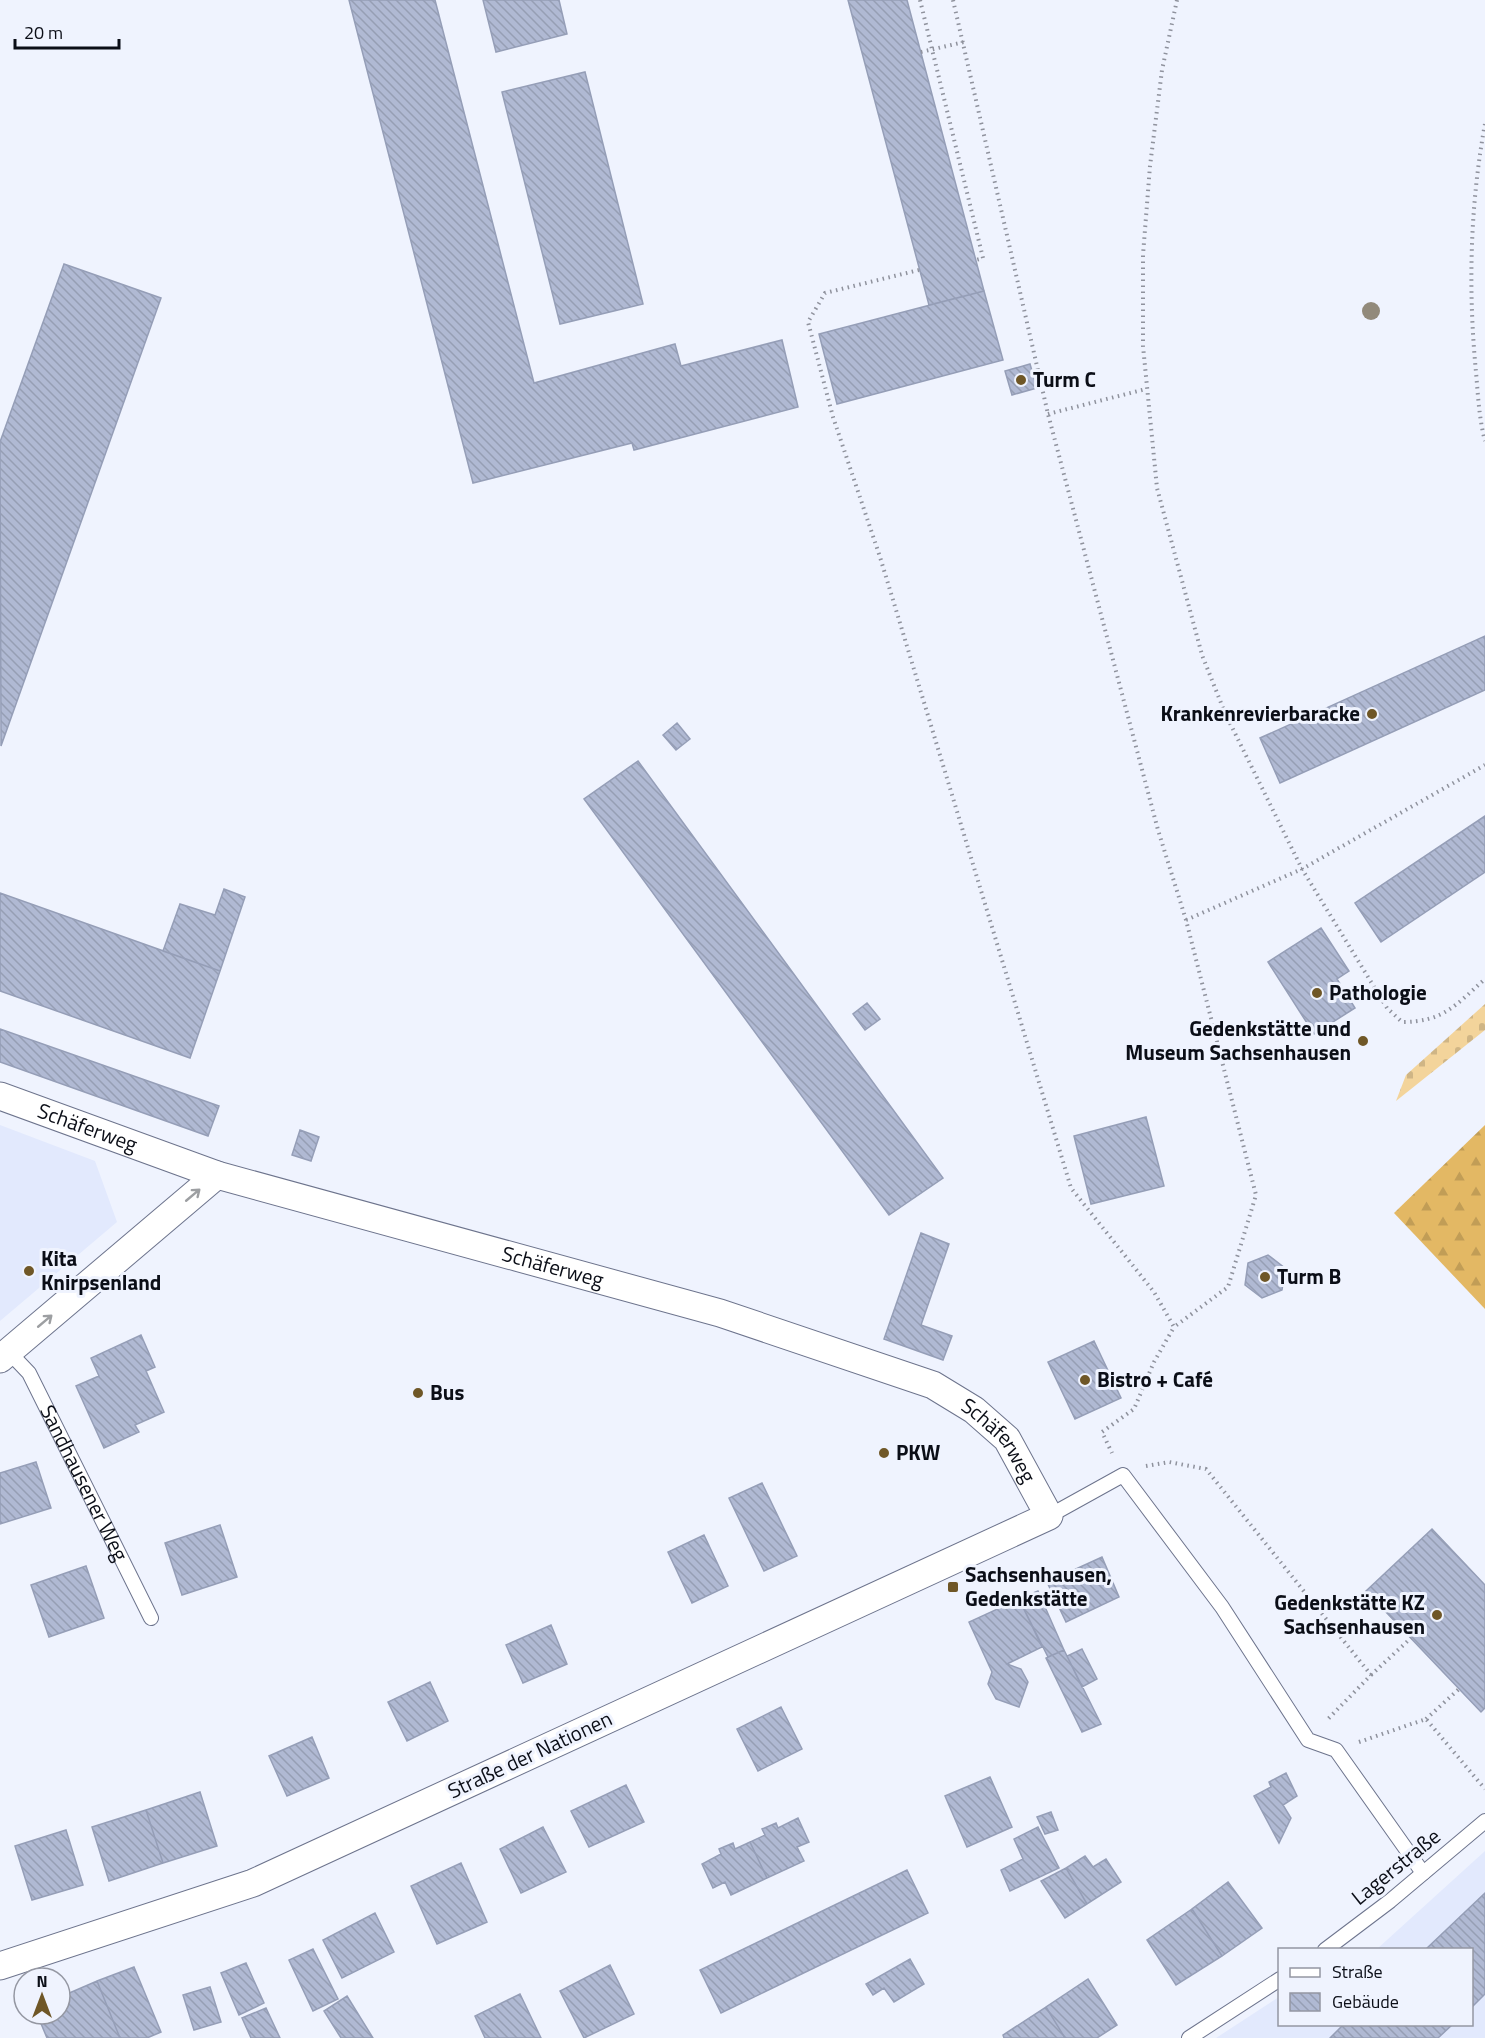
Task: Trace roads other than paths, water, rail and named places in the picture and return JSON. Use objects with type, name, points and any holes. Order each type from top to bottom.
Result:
[{"type":"street","name":"Schäferweg","points":[[0,1096],[218,1174],[720,1313],[933,1385],[974,1410],[1007,1439],[1049,1516]]},
{"type":"street","name":"Sandhausener Weg","points":[[4,1355],[218,1174]]},
{"type":"street","name":"Straße der Nationen","points":[[0,1966],[253,1883],[1049,1516]]},
{"type":"lane","name":"Sandhausener Weg","points":[[4,1355],[29,1373],[152,1618]]},
{"type":"lane","points":[[1049,1516],[1123,1475],[1222,1607],[1308,1740],[1336,1750],[1423,1873]]},
{"type":"lane","name":"Lagerstraße","points":[[1329,1947],[1485,1821]]},
{"type":"lane","points":[[1189,2038],[1278,1980]]},
{"type":"place","name":"Turm C","points":[[1021,380]]},
{"type":"place","name":"Krankenrevierbaracke","points":[[1372,714]]},
{"type":"place","name":"Pathologie","points":[[1317,993]]},
{"type":"place","name":"Gedenkstätte und Museum Sachsenhausen","points":[[1363,1041]]},
{"type":"place","name":"Kita Knirpsenland","points":[[29,1271]]},
{"type":"place","name":"Turm B","points":[[1265,1277]]},
{"type":"place","name":"Bistro + Café","points":[[1085,1380]]},
{"type":"place","name":"Bus","points":[[418,1393]]},
{"type":"place","name":"PKW","points":[[884,1453]]},
{"type":"place","name":"Sachsenhausen, Gedenkstätte","points":[[953,1587]]},
{"type":"place","name":"Gedenkstätte KZ Sachsenhausen","points":[[1437,1615]]}]
